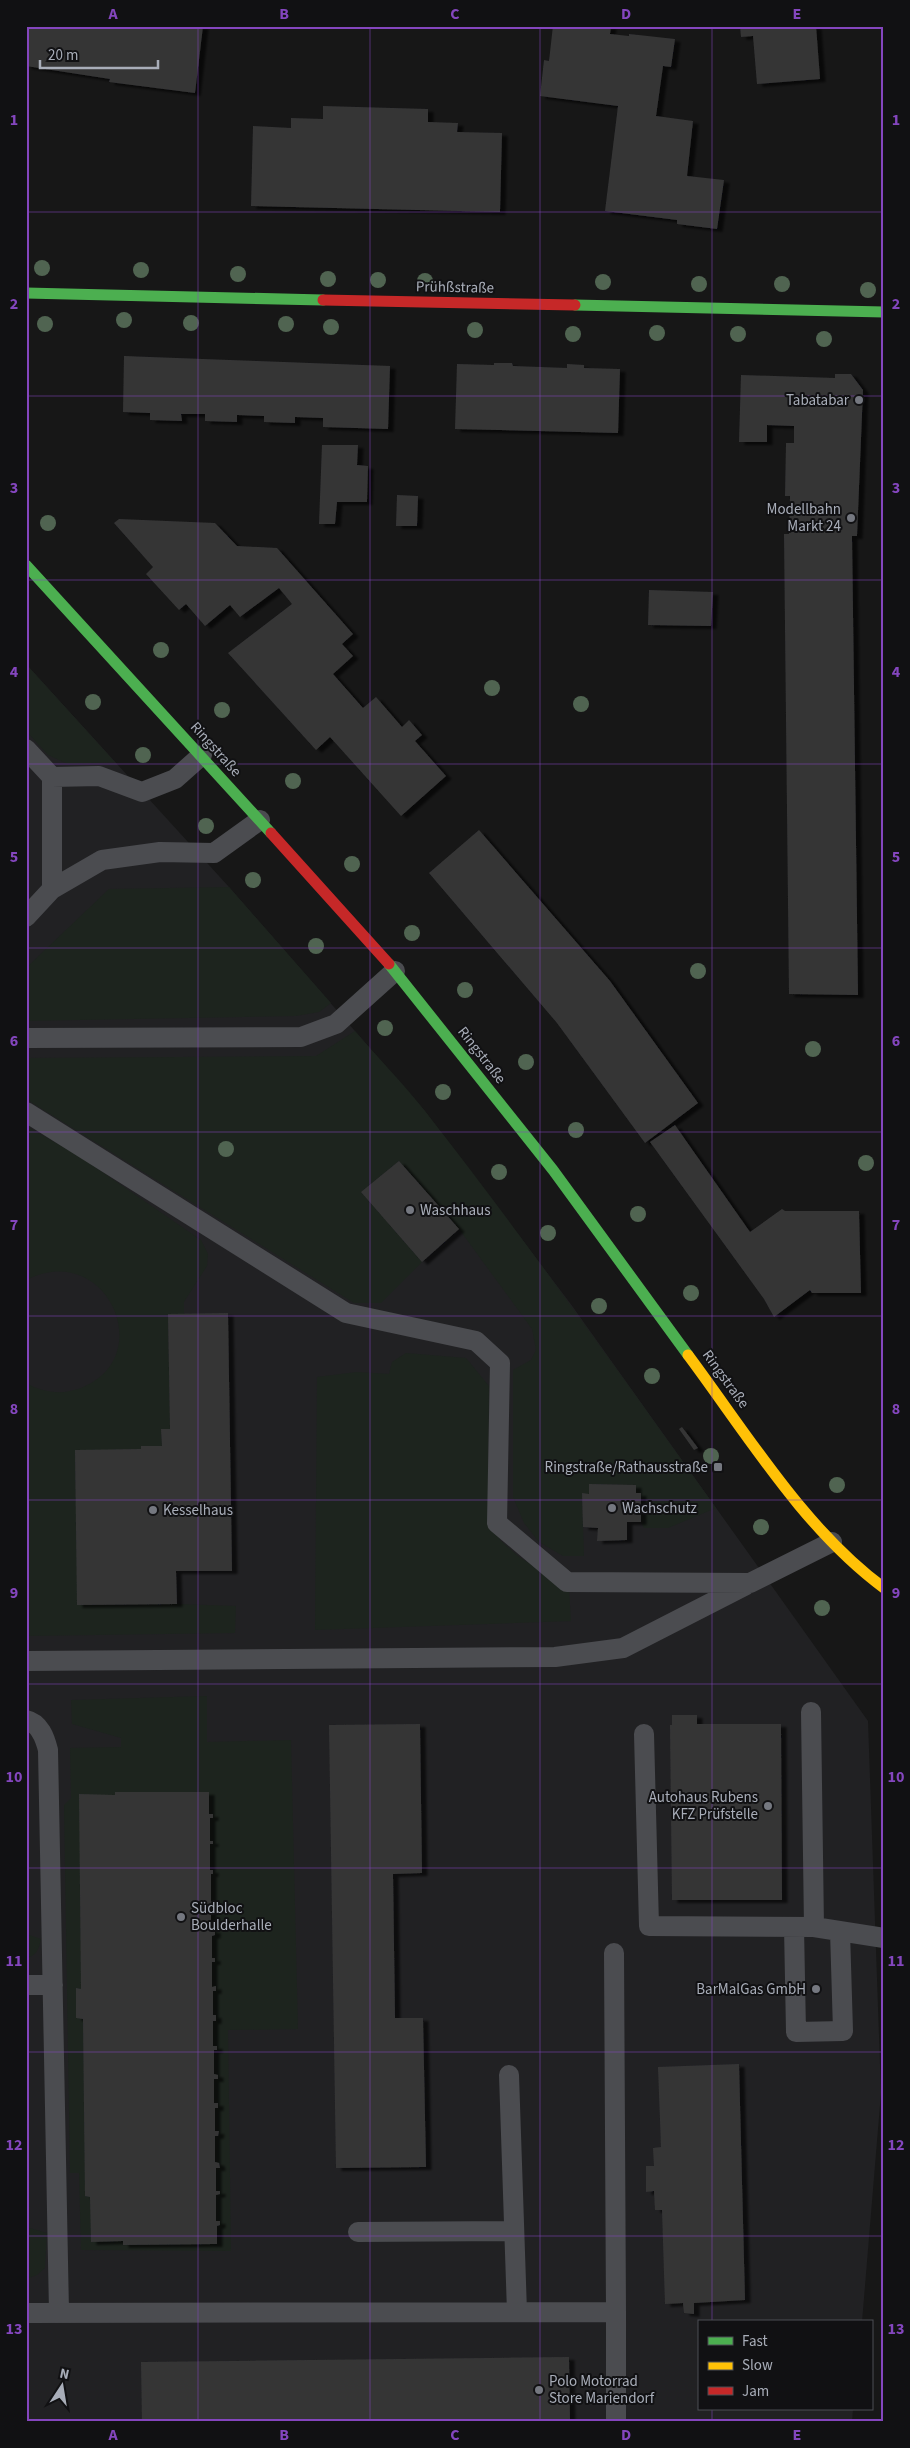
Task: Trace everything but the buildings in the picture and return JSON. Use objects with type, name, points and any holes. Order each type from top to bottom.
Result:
[{"type":"main road","name":"Prühßstraße","points":[[26,293],[884,312]]},
{"type":"main road","name":"Ringstraße","points":[[26,565],[202,755],[395,971],[553,1170],[788,1490],[832,1542],[865,1574],[884,1588]]},
{"type":"lane","points":[[26,749],[52,776],[52,889]]},
{"type":"lane","points":[[52,776],[99,776],[142,792],[175,779],[202,755]]},
{"type":"lane","points":[[26,917],[52,889],[102,860],[160,852],[214,853],[260,820]]},
{"type":"lane","points":[[26,1038],[301,1037],[336,1024],[395,971]]},
{"type":"lane","points":[[26,1112],[346,1313],[476,1341],[500,1363],[497,1523],[567,1582],[750,1583]]},
{"type":"lane","points":[[26,1662],[555,1657],[623,1648],[832,1542]]},
{"type":"lane","points":[[812,1712],[814,1927]]},
{"type":"lane","points":[[26,1720],[32,1721],[44,1734],[48,1750],[59,2312]]},
{"type":"lane","points":[[644,1734],[649,1926],[814,1927],[884,1938]]},
{"type":"lane","points":[[794,1927],[796,2032],[843,2031],[840,1931]]},
{"type":"lane","points":[[614,1953],[616,2422]]},
{"type":"lane","points":[[26,1985],[53,1985]]},
{"type":"lane","points":[[509,2075],[518,2312]]},
{"type":"lane","points":[[358,2232],[514,2231]]},
{"type":"lane","points":[[26,2313],[616,2312]]},
{"type":"shaded area","points":[[26,664],[229,887],[424,1110],[570,1303],[868,1721],[881,2093],[862,2320],[698,2320],[698,2410],[853,2410],[852,2422],[26,2422]]},
{"type":"shaded area","points":[[26,664],[115,762],[68,764],[48,755],[26,731]]},
{"type":"shaded area","points":[[229,887],[331,1003],[319,1012],[296,1016],[26,1021],[26,968],[109,889]]},
{"type":"shaded area","points":[[355,1031],[417,1101],[463,1160],[716,1508],[668,1528],[644,1528],[641,1522],[641,1493],[636,1493],[636,1485],[590,1484],[589,1494],[582,1494],[584,1556],[563,1556],[539,1542],[524,1523],[513,1497],[513,1370],[531,1360],[536,1350],[532,1329],[459,1229],[399,1161],[361,1192],[422,1262],[381,1303],[354,1303],[26,1099],[26,1058],[316,1056]]},
{"type":"shaded area","points":[[26,1126],[79,1156],[201,1240],[208,1254],[207,1266],[184,1302],[184,1314],[168,1314],[170,1429],[161,1429],[162,1446],[142,1446],[141,1449],[75,1451],[78,1605],[177,1604],[236,1606],[235,1633],[26,1636],[26,1383],[39,1389],[53,1392],[67,1392],[81,1388],[104,1373],[117,1353],[119,1330],[113,1307],[100,1288],[80,1275],[55,1272],[26,1280]]},
{"type":"shaded area","points":[[406,1353],[466,1358],[489,1386],[488,1496],[500,1540],[518,1556],[569,1589],[571,1621],[315,1630],[317,1377],[357,1372],[389,1374],[392,1362]]},
{"type":"shaded area","name":"Südbloc Boulderhalle","points":[[207,1696],[207,1742],[291,1740],[298,2029],[228,2030],[231,2251],[81,2250],[79,2173],[70,2173],[64,1805],[71,1798],[70,1748],[121,1747],[121,1738],[72,1724],[71,1700]]},
{"type":"shaded area","points":[[26,1934],[41,1939],[35,1953],[26,1958]]},
{"type":"shaded area","points":[[26,2227],[47,2233],[45,2268],[37,2275],[26,2279]]},
{"type":"traffic: fast","points":[[26,293],[323,300]]},
{"type":"traffic: fast","points":[[575,305],[884,312]]},
{"type":"traffic: fast","points":[[26,565],[271,833]]},
{"type":"traffic: fast","points":[[389,964],[553,1170],[688,1355]]},
{"type":"traffic: slow","points":[[688,1355],[802,1509],[828,1538],[884,1588]]},
{"type":"traffic: jam","points":[[323,300],[575,305]]},
{"type":"traffic: jam","points":[[271,833],[389,964]]},
{"type":"place","name":"Tabatabar","points":[[859,400]]},
{"type":"place","name":"Modellbahn Markt 24","points":[[851,518]]},
{"type":"place","name":"Waschhaus","points":[[410,1210]]},
{"type":"place","name":"Ringstraße/Rathausstraße","points":[[718,1467]]},
{"type":"place","name":"Wachschutz","points":[[612,1508]]},
{"type":"place","name":"Kesselhaus","points":[[153,1510]]},
{"type":"place","name":"Autohaus Rubens KFZ Prüfstelle","points":[[768,1806]]},
{"type":"place","name":"Südbloc Boulderhalle","points":[[181,1917]]},
{"type":"place","name":"BarMalGas GmbH","points":[[816,1989]]},
{"type":"place","name":"Polo Motorrad Store Mariendorf","points":[[539,2390]]}]
